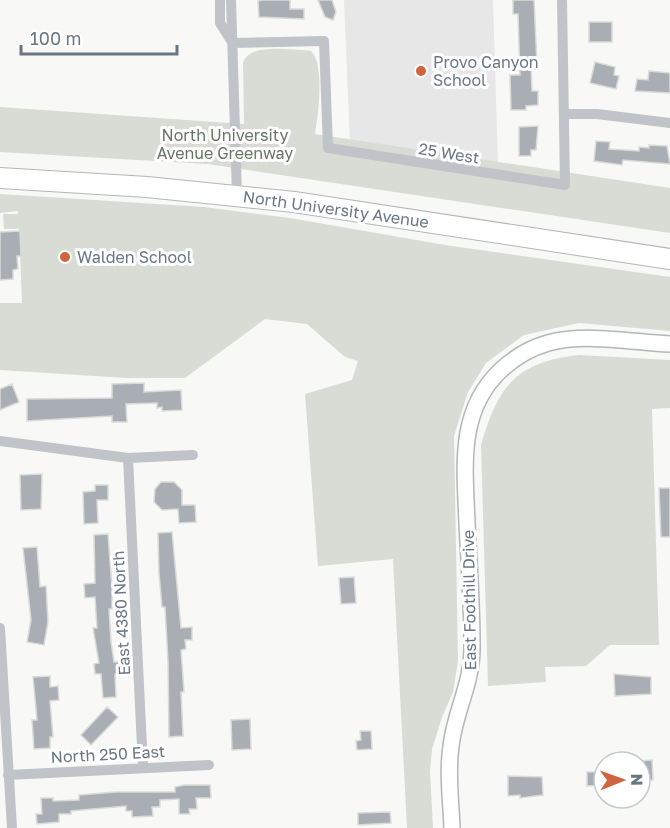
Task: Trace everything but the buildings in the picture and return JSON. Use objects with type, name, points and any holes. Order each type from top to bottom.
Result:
[{"type":"highway","name":"North University Avenue","points":[[0,178],[237,196],[670,259]]},
{"type":"main road","name":"East Foothill Drive","points":[[452,828],[450,747],[470,679],[472,662],[464,462],[466,434],[476,401],[494,376],[522,353],[548,343],[577,339],[670,344]]},
{"type":"street","points":[[220,0],[220,23],[232,43]]},
{"type":"street","points":[[231,0],[237,196]]},
{"type":"street","points":[[562,0],[565,114],[597,114],[670,123]]},
{"type":"street","name":"25 West","points":[[232,43],[324,41],[328,148],[565,185],[565,114]]},
{"type":"street","points":[[0,441],[128,458],[193,455]]},
{"type":"street","name":"East 4380 North","points":[[128,458],[143,767]]},
{"type":"street","points":[[0,628],[12,828]]},
{"type":"street","name":"North 250 East","points":[[8,775],[209,765]]},
{"type":"shaded area","name":"Provo Canyon School","points":[[344,0],[493,0],[498,166],[350,143]]},
{"type":"green space","name":"North University Avenue Greenway","points":[[260,50],[311,51],[318,66],[318,115],[315,134],[670,188],[670,233],[207,164],[0,152],[0,107],[244,124],[243,63],[247,57]]},
{"type":"green space","points":[[0,194],[204,207],[290,218],[445,245],[670,277],[670,331],[579,323],[524,335],[486,363],[468,392],[454,436],[458,661],[453,692],[432,749],[430,771],[433,828],[407,828],[393,559],[318,566],[305,394],[352,380],[358,361],[345,357],[307,324],[265,319],[185,378],[126,378],[0,370],[0,303],[22,303],[19,229],[4,229],[3,214],[18,214],[18,211],[0,213]]},
{"type":"green space","points":[[579,355],[670,360],[670,408],[652,409],[659,645],[610,645],[586,666],[545,667],[546,682],[488,686],[481,445],[495,407],[513,380],[540,364],[557,358]]},
{"type":"place","name":"Provo Canyon School","points":[[421,71]]},
{"type":"place","name":"Walden School","points":[[65,257]]}]
